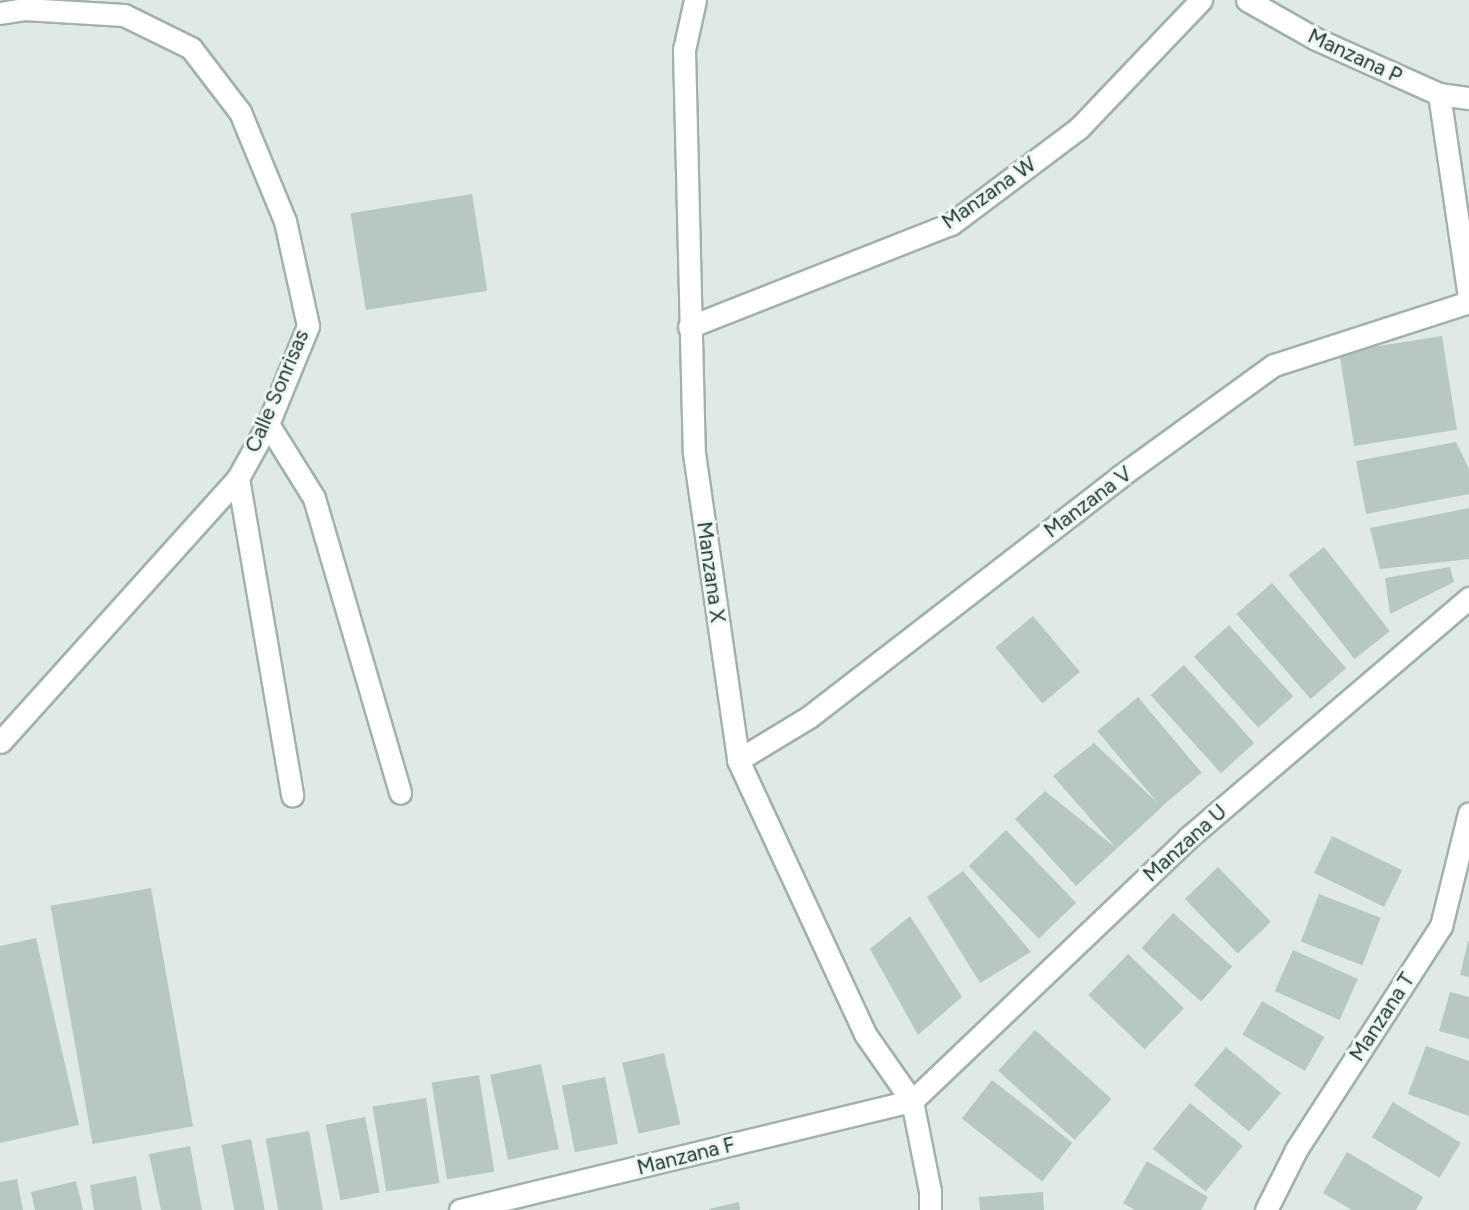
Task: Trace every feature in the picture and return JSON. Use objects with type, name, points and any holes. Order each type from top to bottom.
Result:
[{"type":"street","name":"Manzana X","points":[[695,0],[684,50],[694,453],[738,760],[865,1034],[912,1101]]},
{"type":"street","name":"Manzana W","points":[[689,327],[951,224],[1079,128],[1200,0]]},
{"type":"street","name":"Manzana P","points":[[1247,0],[1316,39],[1439,94],[1469,98]]},
{"type":"street","name":"Calle Sonrisas","points":[[0,13],[24,9],[124,15],[191,48],[240,112],[285,221],[308,326],[268,424],[237,478],[0,742]]},
{"type":"street","points":[[1439,94],[1469,300]]},
{"type":"street","name":"Manzana V","points":[[738,760],[809,718],[1119,478],[1274,365],[1469,300]]},
{"type":"street","points":[[268,424],[314,498],[400,793]]},
{"type":"street","points":[[237,478],[292,794]]},
{"type":"street","name":"Manzana U","points":[[912,1101],[1188,838],[1469,598]]},
{"type":"street","name":"Manzana T","points":[[1266,1210],[1296,1150],[1441,926],[1469,813]]},
{"type":"street","points":[[912,1101],[930,1191],[930,1210]]},
{"type":"street","name":"Manzana F","points":[[460,1210],[912,1101]]},
{"type":"building","points":[[472,194],[487,291],[366,310],[351,213]]},
{"type":"building","points":[[1442,336],[1457,430],[1354,446],[1339,352]]},
{"type":"building","points":[[1456,442],[1469,469],[1469,494],[1366,514],[1356,461]]},
{"type":"building","points":[[1469,508],[1469,559],[1380,569],[1370,528]]},
{"type":"building","points":[[1324,547],[1390,631],[1354,659],[1289,575]]},
{"type":"building","points":[[1450,567],[1454,582],[1390,614],[1385,578]]},
{"type":"building","points":[[1272,583],[1346,668],[1311,699],[1237,614]]},
{"type":"building","points":[[1033,616],[1080,672],[1042,703],[995,647]]},
{"type":"building","points":[[1229,625],[1293,696],[1258,728],[1194,656]]},
{"type":"building","points":[[1184,665],[1254,743],[1221,773],[1151,695]]},
{"type":"building","points":[[1138,697],[1202,773],[1161,807],[1097,731]]},
{"type":"building","points":[[1094,743],[1162,807],[1076,886],[1015,819],[1045,791],[1116,848],[1053,776]]},
{"type":"building","points":[[1006,830],[1076,903],[1039,939],[969,866]]},
{"type":"building","points":[[1332,836],[1402,870],[1384,907],[1314,873]]},
{"type":"building","points":[[1218,867],[1271,922],[1238,954],[1185,899]]},
{"type":"building","points":[[963,871],[1031,952],[980,983],[927,897]]},
{"type":"building","points":[[151,888],[193,1126],[93,1144],[51,906]]},
{"type":"building","points":[[1319,894],[1381,918],[1362,965],[1301,942]]},
{"type":"building","points":[[1173,913],[1232,967],[1201,1001],[1142,948]]},
{"type":"building","points":[[910,916],[962,997],[918,1035],[870,949]]},
{"type":"building","points":[[36,938],[79,1125],[0,1143],[0,946]]},
{"type":"building","points":[[1469,941],[1469,977],[1460,975]]},
{"type":"building","points":[[1293,950],[1358,979],[1340,1020],[1275,991]]},
{"type":"building","points":[[1128,954],[1184,1008],[1145,1049],[1088,995]]},
{"type":"building","points":[[1450,992],[1469,997],[1469,1039],[1439,1031]]},
{"type":"building","points":[[1262,1001],[1324,1037],[1305,1071],[1242,1035]]},
{"type":"building","points":[[1035,1030],[1112,1099],[1075,1140],[998,1071]]},
{"type":"building","points":[[1426,1046],[1469,1061],[1469,1116],[1408,1094]]},
{"type":"building","points":[[1226,1047],[1281,1093],[1249,1132],[1194,1085]]},
{"type":"building","points":[[664,1053],[680,1124],[639,1134],[622,1063]]},
{"type":"building","points":[[541,1064],[559,1149],[508,1160],[490,1075]]},
{"type":"building","points":[[479,1075],[494,1172],[447,1179],[432,1083]]},
{"type":"building","points":[[605,1077],[618,1144],[575,1152],[562,1085]]},
{"type":"building","points":[[992,1080],[1072,1143],[1042,1181],[962,1119]]},
{"type":"building","points":[[426,1098],[439,1183],[386,1191],[373,1106]]},
{"type":"building","points":[[1393,1102],[1461,1143],[1440,1178],[1372,1137]]},
{"type":"building","points":[[1190,1103],[1243,1146],[1206,1192],[1153,1149]]},
{"type":"building","points":[[365,1117],[380,1193],[340,1200],[326,1125]]},
{"type":"building","points":[[309,1131],[323,1210],[278,1210],[266,1139]]},
{"type":"building","points":[[251,1139],[265,1210],[234,1210],[222,1145]]},
{"type":"building","points":[[190,1146],[202,1210],[161,1210],[149,1154]]},
{"type":"building","points":[[1347,1152],[1423,1197],[1416,1210],[1352,1210],[1323,1193]]},
{"type":"building","points":[[1147,1161],[1208,1197],[1201,1210],[1135,1210],[1123,1203]]},
{"type":"building","points":[[136,1176],[142,1210],[94,1210],[90,1185]]},
{"type":"building","points":[[17,1179],[23,1210],[0,1210],[0,1182]]},
{"type":"building","points":[[76,1181],[83,1210],[35,1210],[31,1192]]},
{"type":"building","points":[[1043,1192],[1044,1210],[980,1210],[979,1197]]},
{"type":"building","points":[[739,1202],[740,1210],[709,1210],[709,1209]]}]
